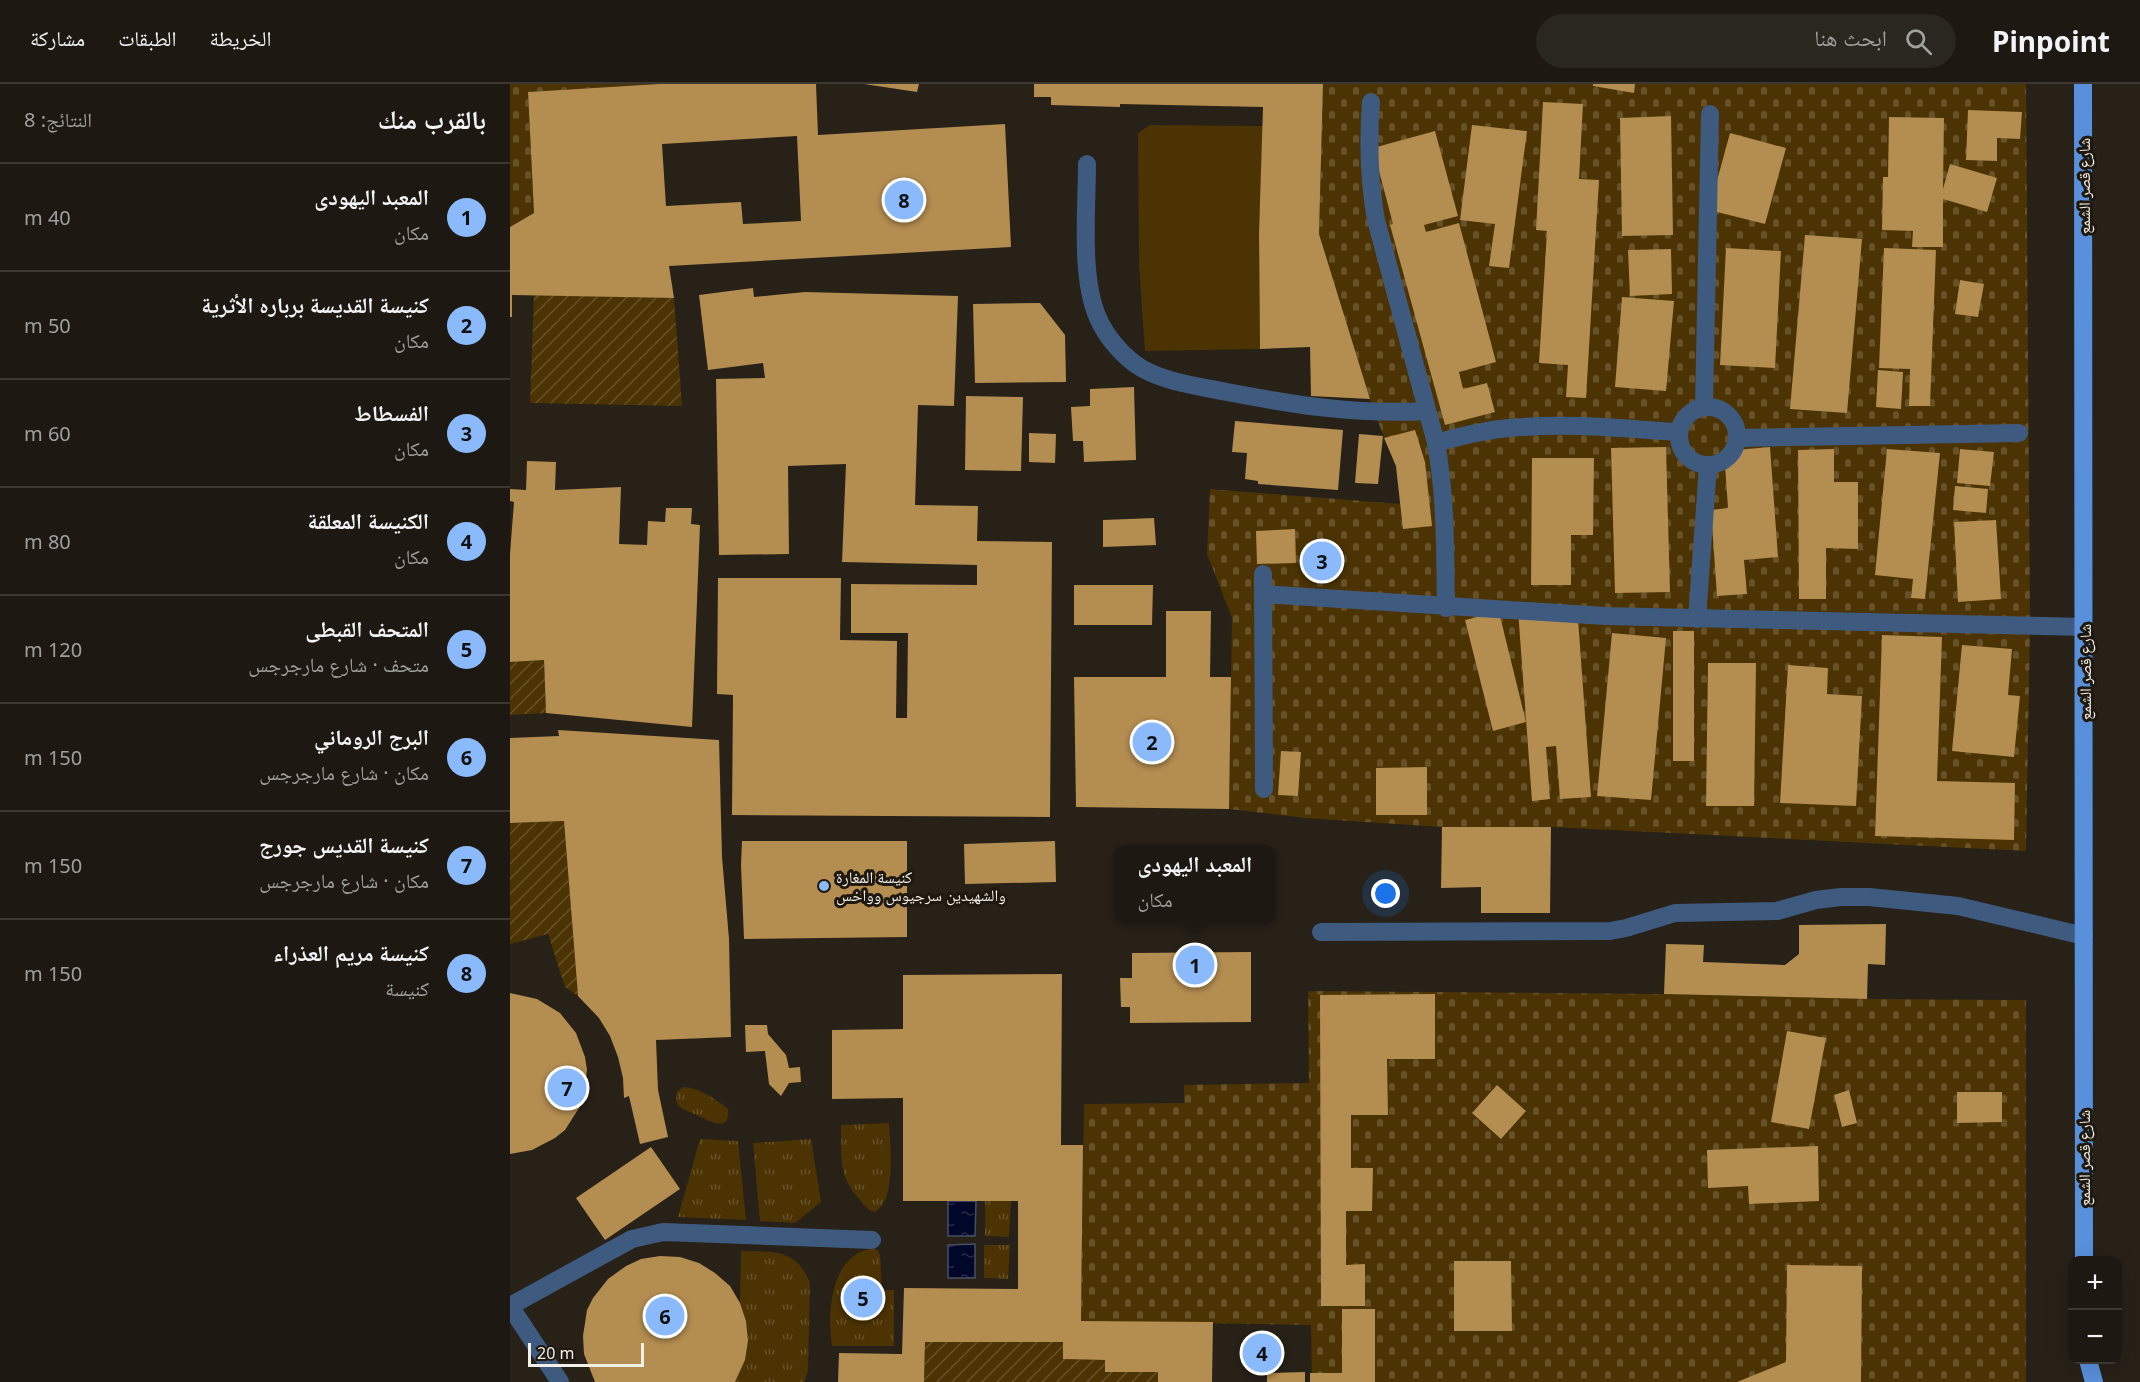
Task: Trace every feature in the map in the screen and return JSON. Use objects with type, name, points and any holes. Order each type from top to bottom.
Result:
[{"type":"main road","name":"شارع قصر الشمع","points":[[2083,84],[2084,1256]]},
{"type":"main road","points":[[2089,1364],[2094,1382]]},
{"type":"street","points":[[1371,102],[1369,131],[1371,194],[1426,411],[1436,442],[1444,506],[1446,608]]},
{"type":"street","points":[[1704,407],[1710,114]]},
{"type":"street","points":[[1087,164],[1089,287],[1098,319],[1117,347],[1142,368],[1173,381],[1301,406],[1350,411],[1426,411]]},
{"type":"street","points":[[1704,407],[1717,408],[1728,415],[1735,425],[1737,438],[1728,457],[1708,466],[1695,463],[1685,455],[1680,445],[1678,432],[1692,411],[1704,407]]},
{"type":"street","points":[[1436,442],[1486,431],[1529,426],[1558,425],[1678,432]]},
{"type":"street","points":[[1737,438],[2019,433]]},
{"type":"street","points":[[1697,619],[1708,466]]},
{"type":"street","points":[[1263,574],[1263,789]]},
{"type":"street","points":[[1263,594],[1446,608],[1605,616],[2085,627]]},
{"type":"street","points":[[1321,932],[1610,931],[1675,913],[1777,911],[1816,900],[1869,897],[1958,906],[2084,936]]},
{"type":"street","points":[[560,1382],[510,1306],[632,1239],[663,1232],[872,1240]]},
{"type":"green space","points":[[510,84],[659,84],[528,92],[534,213],[510,227]]},
{"type":"green space","points":[[1323,84],[2026,84],[2030,626],[2026,851],[1551,827],[1442,827],[1305,818],[1229,809],[1232,618],[1207,554],[1210,489],[1400,504],[1396,466],[1374,412],[1319,234]]},
{"type":"green space","points":[[1150,125],[1263,126],[1259,233],[1260,349],[1145,351],[1139,264],[1138,133]]},
{"type":"green space","points":[[534,295],[674,298],[682,406],[530,403]]},
{"type":"green space","points":[[544,660],[546,713],[510,715],[510,662]]},
{"type":"green space","points":[[564,821],[578,996],[565,987],[548,934],[510,944],[510,823]]},
{"type":"green space","points":[[1308,991],[2026,1000],[2026,1382],[1312,1382],[1311,1325],[1081,1321],[1084,1104],[1184,1103],[1184,1085],[1309,1083]]},
{"type":"green space","points":[[683,1087],[701,1092],[724,1105],[728,1109],[726,1121],[718,1124],[681,1107],[677,1103],[676,1096]]},
{"type":"green space","points":[[889,1123],[891,1171],[889,1184],[882,1206],[875,1212],[868,1209],[847,1182],[841,1156],[841,1125]]},
{"type":"green space","points":[[700,1139],[738,1141],[746,1220],[678,1217]]},
{"type":"green space","points":[[811,1139],[821,1202],[795,1223],[760,1221],[753,1143]]},
{"type":"green space","points":[[985,1201],[1011,1201],[1009,1237],[985,1236]]},
{"type":"green space","points":[[984,1245],[1010,1245],[1008,1279],[984,1278]]},
{"type":"green space","points":[[874,1248],[880,1256],[882,1290],[894,1290],[894,1346],[832,1346],[831,1302],[840,1273],[848,1261],[859,1253]]},
{"type":"green space","points":[[741,1251],[783,1254],[798,1263],[810,1283],[808,1371],[804,1382],[735,1382],[745,1360],[748,1341],[746,1321],[740,1303]]},
{"type":"green space","points":[[925,1342],[1063,1342],[1063,1359],[1105,1360],[1105,1372],[1158,1372],[1158,1382],[924,1382]]},
{"type":"water","points":[[948,1201],[976,1201],[975,1236],[948,1236]]},
{"type":"water","points":[[975,1244],[975,1278],[948,1278],[948,1245]]},
{"type":"building","points":[[659,84],[816,84],[818,135],[1005,124],[1011,247],[669,266],[674,298],[512,295],[512,317],[510,317],[510,227],[534,213],[528,92]],"holes":[[[797,136],[801,221],[743,224],[741,202],[666,206],[662,144]]]},
{"type":"building","points":[[864,84],[919,84],[917,92]]},
{"type":"building","points":[[1034,84],[1323,84],[1319,234],[1370,399],[1311,396],[1310,347],[1260,349],[1259,233],[1263,107],[1051,105],[1051,97],[1034,97]]},
{"type":"building","points":[[1593,84],[1635,84],[1634,93],[1593,86]]},
{"type":"building","points":[[1543,102],[1583,104],[1579,179],[1599,180],[1586,398],[1566,397],[1568,365],[1539,363],[1547,231],[1536,230]]},
{"type":"building","points":[[1968,110],[2022,112],[2020,139],[1997,138],[1997,161],[1966,160]]},
{"type":"building","points":[[1671,116],[1673,235],[1622,236],[1620,118]]},
{"type":"building","points":[[1889,117],[1944,118],[1943,189],[1950,164],[1997,178],[1987,212],[1943,199],[1943,247],[1912,247],[1913,231],[1882,230],[1883,177],[1888,177]]},
{"type":"building","points":[[1472,125],[1527,131],[1509,268],[1489,266],[1495,224],[1460,220]]},
{"type":"building","points":[[1435,131],[1458,216],[1424,225],[1426,232],[1459,223],[1496,362],[1459,372],[1463,389],[1487,383],[1495,412],[1445,425],[1390,225],[1393,224],[1373,148]]},
{"type":"building","points":[[1730,133],[1786,148],[1765,224],[1709,210]]},
{"type":"building","points":[[1805,235],[1862,239],[1847,413],[1790,409]]},
{"type":"building","points":[[1726,248],[1781,251],[1775,368],[1720,365]]},
{"type":"building","points":[[1884,248],[1936,250],[1930,406],[1909,406],[1910,369],[1879,368]]},
{"type":"building","points":[[1671,249],[1672,294],[1630,296],[1628,250]]},
{"type":"building","points":[[1960,280],[1984,284],[1978,317],[1955,314]]},
{"type":"building","points":[[753,288],[754,297],[805,292],[958,296],[954,406],[918,405],[915,505],[978,506],[977,541],[1052,542],[1050,817],[732,815],[733,695],[717,694],[718,578],[841,578],[840,640],[897,641],[896,718],[907,718],[908,633],[851,633],[851,584],[977,585],[977,565],[842,562],[846,464],[788,466],[789,554],[719,555],[716,379],[765,378],[763,363],[708,370],[699,295]]},
{"type":"building","points":[[1622,297],[1674,301],[1666,391],[1615,387]]},
{"type":"building","points":[[1040,303],[1065,335],[1066,382],[975,383],[973,304]]},
{"type":"building","points":[[1878,370],[1903,372],[1901,409],[1876,407]]},
{"type":"building","points":[[1134,387],[1136,460],[1084,462],[1083,441],[1073,441],[1071,407],[1090,406],[1090,389]]},
{"type":"building","points":[[966,396],[1023,397],[1021,471],[965,470]]},
{"type":"building","points":[[1235,421],[1343,430],[1338,490],[1258,484],[1258,481],[1245,479],[1247,453],[1232,452]]},
{"type":"building","points":[[1415,430],[1425,462],[1432,526],[1403,529],[1396,466],[1384,438]]},
{"type":"building","points":[[1029,433],[1056,434],[1055,463],[1029,462]]},
{"type":"building","points":[[1359,434],[1383,436],[1378,484],[1355,483]]},
{"type":"building","points":[[1666,447],[1670,592],[1615,593],[1611,448]]},
{"type":"building","points":[[1770,447],[1778,557],[1744,560],[1747,594],[1717,596],[1711,510],[1728,508],[1724,451]]},
{"type":"building","points":[[1834,449],[1834,482],[1858,482],[1858,549],[1826,548],[1826,599],[1799,599],[1798,450]]},
{"type":"building","points":[[1887,449],[1940,453],[1925,599],[1911,598],[1913,579],[1875,575]]},
{"type":"building","points":[[1960,449],[1994,452],[1990,486],[1957,483]]},
{"type":"building","points":[[1532,458],[1594,458],[1593,535],[1571,535],[1571,585],[1531,585]]},
{"type":"building","points":[[527,461],[556,462],[555,490],[621,487],[619,544],[647,545],[648,521],[665,522],[666,508],[692,508],[691,524],[700,525],[692,727],[546,713],[544,660],[510,662],[510,554],[514,502],[510,501],[510,489],[526,490]]},
{"type":"building","points":[[1955,486],[1988,489],[1986,513],[1953,510]]},
{"type":"building","points":[[1154,518],[1156,545],[1103,547],[1103,520]]},
{"type":"building","points":[[1996,520],[2001,599],[1958,602],[1954,522]]},
{"type":"building","points":[[1295,529],[1296,563],[1257,564],[1256,531]]},
{"type":"building","points":[[1074,585],[1153,585],[1152,625],[1074,625]]},
{"type":"building","points":[[1577,605],[1591,797],[1560,799],[1556,746],[1546,747],[1550,799],[1532,801],[1518,610]]},
{"type":"building","points":[[1166,611],[1211,611],[1210,677],[1231,677],[1229,809],[1076,807],[1074,677],[1166,677]]},
{"type":"building","points":[[1499,612],[1526,722],[1493,731],[1465,620]]},
{"type":"building","points":[[1673,631],[1694,631],[1694,761],[1673,761]]},
{"type":"building","points":[[1612,633],[1666,638],[1651,800],[1597,796]]},
{"type":"building","points":[[1882,635],[1942,637],[1937,781],[2015,783],[2014,840],[1875,836]]},
{"type":"building","points":[[1962,645],[2012,649],[2008,695],[2020,696],[2014,757],[1952,751]]},
{"type":"building","points":[[1708,663],[1756,663],[1754,806],[1706,806]]},
{"type":"building","points":[[1788,665],[1828,668],[1827,694],[1862,696],[1856,806],[1780,803]]},
{"type":"building","points":[[558,730],[719,740],[722,857],[729,939],[731,1037],[656,1040],[658,1090],[668,1137],[640,1144],[629,1096],[624,1098],[623,1078],[610,1036],[599,1018],[578,996],[564,821],[510,823],[510,738],[559,736]]},
{"type":"building","points":[[1281,751],[1301,752],[1298,796],[1278,795]]},
{"type":"building","points":[[1427,767],[1427,815],[1376,815],[1376,768]]},
{"type":"building","points":[[1442,827],[1551,827],[1550,913],[1481,913],[1481,887],[1441,888]]},
{"type":"building","name":"كنيسة المغارة والشهيدين سرجيوس وواخس","points":[[742,841],[907,841],[907,937],[744,939]]},
{"type":"building","points":[[1055,841],[1056,882],[965,884],[964,844]]},
{"type":"building","points":[[1886,924],[1885,965],[1868,964],[1867,999],[1664,994],[1666,944],[1704,945],[1703,962],[1785,965],[1799,954],[1799,925]]},
{"type":"building","points":[[1251,952],[1251,1022],[1130,1023],[1130,1007],[1121,1007],[1120,978],[1132,978],[1132,953]]},
{"type":"building","points":[[1062,974],[1061,1145],[1083,1145],[1081,1321],[1213,1322],[1212,1382],[1158,1382],[1158,1372],[1105,1372],[1105,1360],[1063,1359],[1063,1342],[925,1342],[924,1382],[838,1382],[839,1353],[902,1354],[904,1288],[1018,1289],[1018,1201],[903,1201],[903,1098],[832,1099],[832,1030],[903,1029],[903,975]]},
{"type":"building","points":[[510,993],[537,999],[560,1013],[576,1033],[587,1070],[584,1096],[565,1130],[532,1150],[510,1154]]},
{"type":"building","points":[[1435,994],[1435,1059],[1387,1059],[1388,1115],[1351,1115],[1351,1168],[1373,1168],[1372,1211],[1346,1211],[1346,1265],[1365,1264],[1365,1306],[1321,1306],[1320,995]]},
{"type":"building","points":[[745,1025],[767,1025],[768,1034],[786,1055],[789,1068],[800,1067],[801,1082],[789,1083],[781,1096],[769,1084],[765,1051],[746,1052]]},
{"type":"building","points":[[1787,1031],[1826,1038],[1809,1129],[1771,1122]]},
{"type":"building","points":[[1497,1085],[1526,1111],[1501,1139],[1472,1113]]},
{"type":"building","points":[[1849,1090],[1857,1123],[1842,1127],[1834,1095]]},
{"type":"building","points":[[1957,1092],[2002,1092],[2002,1122],[1957,1123]]},
{"type":"building","points":[[1818,1146],[1819,1201],[1749,1204],[1748,1186],[1708,1188],[1707,1150]]},
{"type":"building","points":[[651,1147],[680,1189],[605,1240],[576,1198]]},
{"type":"building","points":[[660,1256],[680,1257],[699,1263],[730,1286],[740,1303],[746,1321],[748,1341],[745,1360],[735,1382],[595,1382],[584,1354],[583,1336],[587,1310],[593,1298],[608,1279],[626,1266],[641,1259]]},
{"type":"building","points":[[1454,1261],[1511,1261],[1512,1331],[1454,1331]]},
{"type":"building","points":[[1787,1265],[1862,1266],[1861,1382],[1737,1382],[1786,1362]]},
{"type":"building","points":[[1342,1309],[1375,1309],[1375,1382],[1310,1382],[1310,1373],[1342,1373]]},
{"type":"building","points":[[1305,1372],[1305,1382],[1267,1382],[1267,1373]]},
{"type":"place","name":"كنيسة مريم العذراء","points":[[904,200]]},
{"type":"place","name":"الفسطاط","points":[[1322,561]]},
{"type":"place","name":"كنيسة القديسة برباره الأثرية","points":[[1152,742]]},
{"type":"place","name":"كنيسة المغارة والشهيدين سرجيوس وواخس","points":[[824,886]]},
{"type":"place","name":"المعبد اليهودى","points":[[1195,965]]},
{"type":"place","name":"كنيسة القديس جورج","points":[[567,1088]]},
{"type":"place","name":"المتحف القبطى","points":[[863,1298]]},
{"type":"place","name":"البرج الروماني","points":[[665,1316]]},
{"type":"place","name":"الكنيسة المعلقة","points":[[1262,1353]]}]
